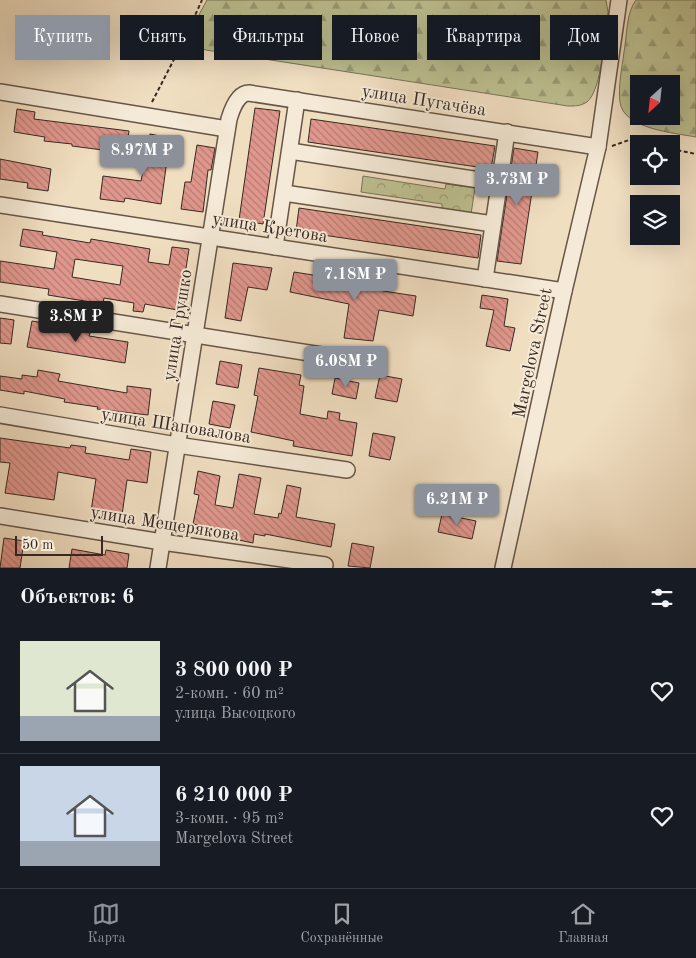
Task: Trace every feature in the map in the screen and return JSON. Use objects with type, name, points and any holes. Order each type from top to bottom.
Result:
[{"type":"street","name":"Margelova Street","points":[[503,568],[598,147],[619,0]]},
{"type":"street","points":[[0,92],[227,129]]},
{"type":"street","name":"улица Пугачёва","points":[[244,93],[598,147]]},
{"type":"street","name":"улица Грушко","points":[[158,568],[227,129],[232,111],[240,96],[244,93]]},
{"type":"street","points":[[276,247],[297,100]]},
{"type":"street","points":[[485,279],[507,132]]},
{"type":"street","points":[[290,151],[499,183]]},
{"type":"street","points":[[284,193],[493,224]]},
{"type":"street","name":"улица Кретова","points":[[0,205],[564,291]]},
{"type":"street","points":[[0,304],[366,362]]},
{"type":"street","name":"улица Шаповалова","points":[[0,415],[178,445],[347,470]]},
{"type":"street","name":"улица Мещерякова","points":[[0,516],[325,566]]},
{"type":"path","points":[[145,116],[184,42],[202,0]]},
{"type":"path","points":[[598,147],[619,145],[630,140]]},
{"type":"path","points":[[680,151],[696,154]]},
{"type":"green space","points":[[207,0],[606,0],[608,12],[608,15],[550,15],[550,60],[602,60],[592,96],[587,102],[576,106],[271,60],[322,60],[322,15],[214,15],[214,51],[206,50],[204,49],[204,15],[199,15]]},
{"type":"green space","points":[[636,0],[696,0],[696,137],[643,125],[680,125],[680,75],[630,75],[630,118],[623,111],[620,102],[620,83],[630,11]]},
{"type":"green space","points":[[363,176],[445,189],[446,184],[475,188],[471,214],[442,210],[442,204],[361,192]]},
{"type":"building","points":[[255,108],[280,111],[263,224],[239,220]]},
{"type":"building","points":[[17,109],[35,112],[34,119],[129,131],[126,153],[44,141],[45,137],[14,132]]},
{"type":"building","points":[[311,119],[495,146],[491,169],[308,142]]},
{"type":"building","points":[[150,134],[170,138],[161,204],[125,198],[124,202],[100,199],[103,176],[141,181]]},
{"type":"building","points":[[197,145],[215,148],[211,170],[208,170],[203,212],[181,209],[185,182],[191,182]]},
{"type":"building","points":[[514,148],[538,152],[521,264],[497,261]]},
{"type":"building","points":[[0,159],[51,169],[48,191],[27,188],[28,183],[0,179]]},
{"type":"building","points":[[299,208],[481,235],[478,258],[296,231]]},
{"type":"building","points":[[23,229],[43,232],[42,235],[90,243],[91,239],[150,249],[148,262],[169,265],[172,247],[189,249],[184,281],[188,281],[183,311],[145,304],[143,312],[133,311],[134,303],[104,298],[103,304],[48,295],[49,289],[0,282],[0,261],[54,269],[57,252],[20,246]],"holes":[[[75,259],[123,266],[120,285],[72,277]]]},
{"type":"building","points":[[233,263],[272,268],[267,290],[248,287],[241,321],[225,318]]},
{"type":"building","points":[[294,272],[383,286],[383,291],[416,296],[413,316],[379,310],[373,341],[344,338],[349,304],[290,292]]},
{"type":"building","points":[[482,295],[508,299],[504,326],[515,328],[510,351],[486,346],[494,310],[480,308]]},
{"type":"building","points":[[0,318],[14,320],[11,344],[0,343]]},
{"type":"building","points":[[32,321],[55,325],[54,328],[90,333],[89,336],[128,342],[125,363],[27,347]]},
{"type":"building","points":[[220,361],[242,365],[238,388],[216,384]]},
{"type":"building","points":[[259,368],[301,375],[299,385],[304,386],[300,414],[327,419],[328,411],[340,413],[339,420],[357,423],[352,456],[293,446],[294,441],[251,432],[258,396],[254,395]]},
{"type":"building","points":[[38,370],[60,374],[58,381],[127,393],[127,386],[151,389],[148,415],[97,409],[98,407],[64,402],[65,399],[24,391],[24,394],[0,390],[0,376],[22,379],[22,375],[37,377]]},
{"type":"building","points":[[380,375],[402,379],[397,402],[375,398]]},
{"type":"building","points":[[335,378],[359,383],[356,399],[332,394]]},
{"type":"building","points":[[213,401],[235,405],[230,428],[209,424]]},
{"type":"building","points":[[373,433],[395,437],[390,460],[369,456]]},
{"type":"building","points":[[0,438],[70,448],[71,445],[86,447],[85,453],[129,460],[131,449],[151,452],[147,483],[127,480],[122,515],[91,511],[96,479],[58,472],[54,500],[5,493],[10,463],[0,462]]},
{"type":"building","points":[[198,471],[220,476],[215,505],[233,508],[239,474],[261,478],[254,514],[278,518],[279,513],[281,514],[287,485],[301,488],[296,517],[335,524],[331,547],[265,534],[265,536],[254,534],[253,543],[234,539],[235,533],[193,524],[199,495],[194,494]]},
{"type":"building","points":[[442,514],[476,521],[472,539],[438,532]]},
{"type":"building","points":[[4,538],[24,541],[20,568],[0,568]]},
{"type":"building","points":[[352,543],[374,547],[370,568],[348,566]]},
{"type":"building","points":[[72,549],[105,555],[106,550],[129,554],[127,568],[69,568]]}]
